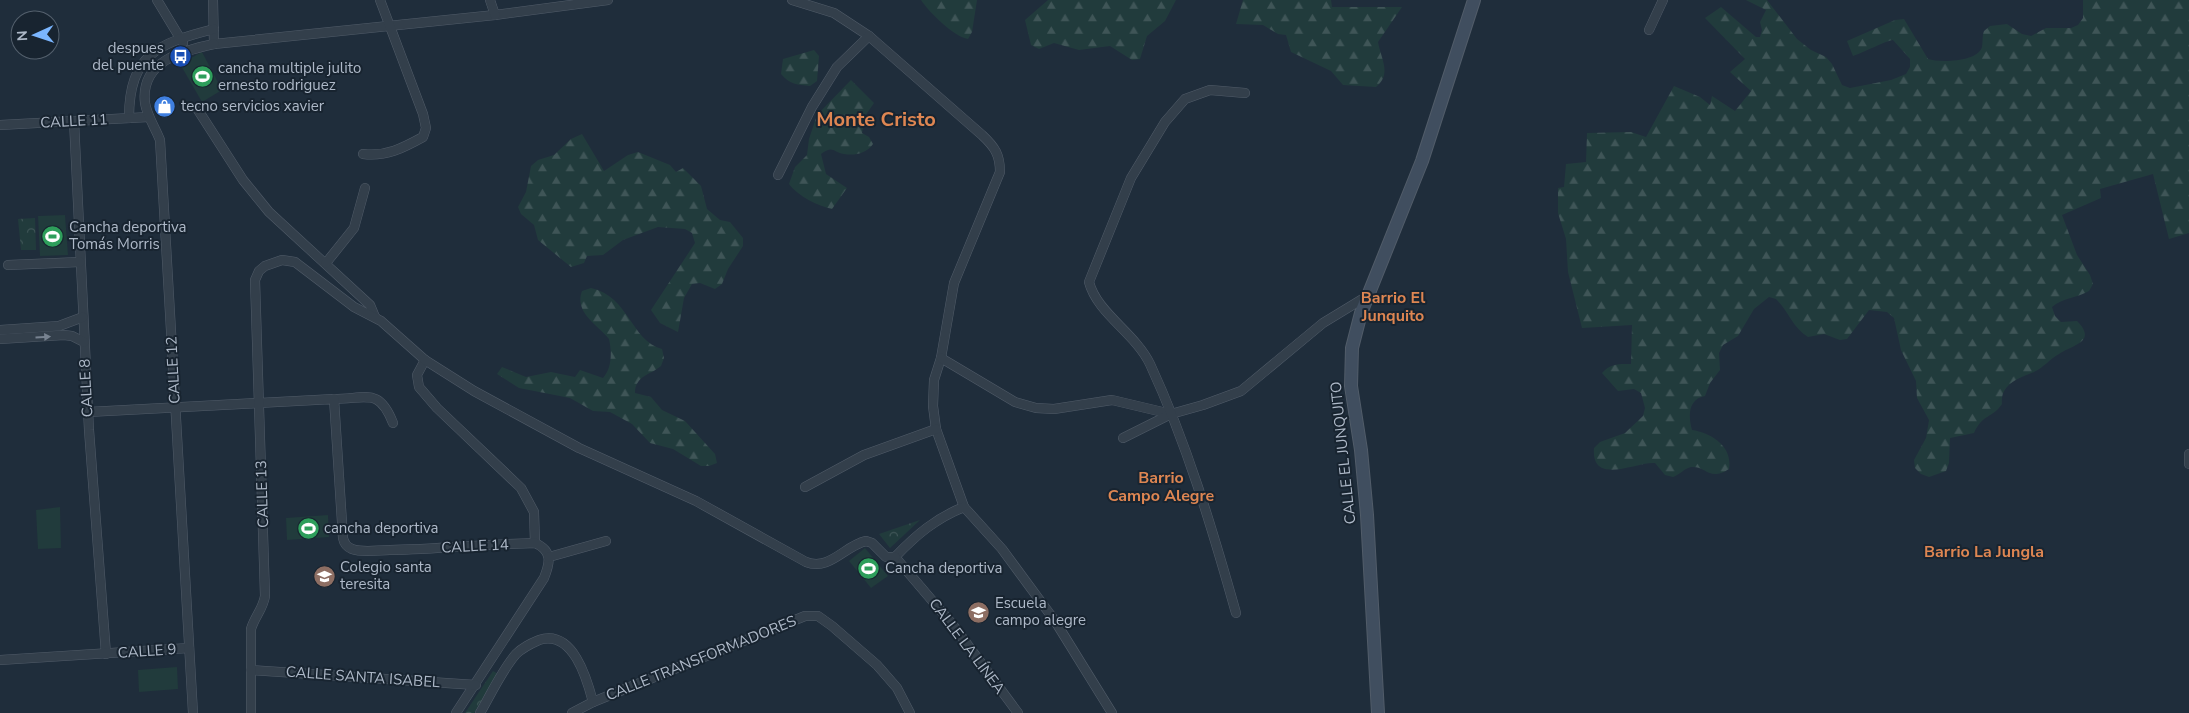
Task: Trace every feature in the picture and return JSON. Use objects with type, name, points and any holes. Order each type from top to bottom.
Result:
[{"type":"street","points":[[158,0],[186,50]]},
{"type":"street","points":[[212,0],[214,44]]},
{"type":"street","points":[[363,154],[385,154],[401,149],[425,134],[423,114],[380,0]]},
{"type":"street","points":[[490,0],[495,16]]},
{"type":"street","name":"CALLE 12","points":[[193,713],[160,140],[145,104],[151,74],[166,59],[186,50],[214,44],[495,16],[608,0]]},
{"type":"street","points":[[792,0],[834,13],[869,36],[996,148],[1000,160],[1000,172],[954,284],[941,358],[934,380],[933,406],[936,429],[964,507],[1002,549],[1054,621],[1112,713]]},
{"type":"street","name":"CALLE EL JUNQUITO","points":[[1378,713],[1367,515],[1361,450],[1351,386],[1352,348],[1361,313],[1422,161],[1474,0]]},
{"type":"street","points":[[1649,30],[1663,0]]},
{"type":"street","points":[[129,118],[130,93],[136,72],[158,50],[180,38],[214,28]]},
{"type":"street","points":[[778,175],[812,107],[837,67],[869,36]]},
{"type":"street","points":[[1236,613],[1205,505],[1171,414],[1149,363],[1134,340],[1093,295],[1089,282],[1131,178],[1165,122],[1186,99],[1210,90],[1245,93]]},
{"type":"street","points":[[198,110],[255,195],[296,238],[326,263],[372,307],[375,317],[425,360],[417,374],[419,387],[441,412],[521,488],[534,512],[535,543],[541,546],[549,557],[549,564],[544,578],[456,713]]},
{"type":"street","name":"CALLE 11","points":[[0,125],[149,117]]},
{"type":"street","name":"CALLE 8","points":[[74,121],[88,412],[106,654]]},
{"type":"street","points":[[326,263],[354,228],[365,188]]},
{"type":"street","name":"CALLE 13","points":[[251,713],[251,628],[264,606],[265,596],[256,280],[258,272],[274,262],[289,260],[354,307],[375,317]]},
{"type":"street","points":[[8,266],[80,262]]},
{"type":"street","points":[[1122,438],[1171,414],[1203,405],[1240,391],[1323,323],[1369,295]]},
{"type":"street","points":[[0,330],[59,326],[83,317]]},
{"type":"street","points":[[0,339],[64,335],[72,336],[84,342]]},
{"type":"street","points":[[941,358],[1015,402],[1036,408],[1054,409],[1112,400],[1171,414]]},
{"type":"street","name":"CALLE LA LÍNEA","points":[[425,360],[528,422],[696,501],[806,562],[824,563],[866,541],[872,542],[886,557],[895,557],[953,625],[1018,713]]},
{"type":"street","points":[[88,412],[364,396],[377,399],[385,404],[393,423]]},
{"type":"street","name":"CALLE 14","points":[[334,399],[343,538],[344,544],[350,549],[360,551],[409,550],[535,543]]},
{"type":"street","points":[[805,487],[864,455],[936,429]]},
{"type":"street","points":[[2189,454],[2189,464]]},
{"type":"street","points":[[895,557],[940,517],[964,507]]},
{"type":"street","points":[[549,557],[606,541]]},
{"type":"street","name":"CALLE TRANSFORMADORES","points":[[573,713],[593,702],[804,616],[818,616],[877,665],[897,688],[910,713]]},
{"type":"street","points":[[480,713],[516,654],[528,645],[544,639],[557,640],[571,650],[581,665],[593,702]]},
{"type":"street","name":"CALLE 9","points":[[0,660],[189,648]]},
{"type":"street","name":"CALLE SANTA ISABEL","points":[[251,670],[476,685]]},
{"type":"green space","points":[[921,0],[977,0],[972,32],[968,39],[949,29]]},
{"type":"green space","points":[[1048,0],[1176,0],[1165,21],[1147,36],[1140,59],[1132,60],[1110,46],[1079,50],[1054,43],[1039,49],[1031,45],[1025,20]]},
{"type":"green space","points":[[1243,0],[1331,0],[1332,7],[1402,7],[1378,42],[1384,66],[1381,82],[1376,87],[1343,85],[1331,71],[1291,52],[1286,35],[1278,34],[1263,25],[1236,24]]},
{"type":"green space","points":[[1746,0],[1767,0],[1797,39],[1811,50],[1826,57],[1832,64],[1842,85],[1850,88],[1891,80],[1906,74],[1910,67],[1910,59],[1893,40],[1853,56],[1847,41],[1895,20],[1904,19],[1928,59],[1949,61],[1974,56],[1979,52],[1982,47],[1984,31],[1990,26],[2007,24],[2022,34],[2031,36],[2046,28],[2071,28],[2078,25],[2083,18],[2083,0],[2189,0],[2189,233],[2169,239],[2153,174],[2100,189],[2101,198],[2062,215],[2077,255],[2090,275],[2093,284],[2089,291],[2052,307],[2055,316],[2061,322],[2077,321],[2083,328],[2084,338],[2081,342],[2056,356],[2037,370],[2007,387],[2002,397],[2002,404],[1995,412],[1981,422],[1974,433],[1950,438],[1949,463],[1946,471],[1929,477],[1921,474],[1915,468],[1914,460],[1926,438],[1929,420],[1917,398],[1916,381],[1901,350],[1894,318],[1887,312],[1869,310],[1847,339],[1840,340],[1824,334],[1808,337],[1798,329],[1776,299],[1769,297],[1754,309],[1738,336],[1723,345],[1719,353],[1720,370],[1710,383],[1705,396],[1692,404],[1690,419],[1692,430],[1707,434],[1720,442],[1728,454],[1729,469],[1722,473],[1712,474],[1696,467],[1691,467],[1673,477],[1665,475],[1655,463],[1607,469],[1600,467],[1595,460],[1594,448],[1600,442],[1625,433],[1643,416],[1645,408],[1641,393],[1634,389],[1618,391],[1602,373],[1612,366],[1631,364],[1632,325],[1582,328],[1568,272],[1566,239],[1558,213],[1558,188],[1564,187],[1566,164],[1586,162],[1587,133],[1631,132],[1646,137],[1674,86],[1700,97],[1710,105],[1712,96],[1735,111],[1751,91],[1730,72],[1745,59],[1705,18],[1721,7],[1756,37],[1760,37],[1762,30],[1760,22],[1766,10]]},
{"type":"green space","points":[[814,50],[819,56],[817,81],[810,86],[798,84],[787,80],[781,74],[783,59]]},
{"type":"green space","name":"cancha multiple julito ernesto rodriguez","points":[[202,52],[222,90],[202,102],[180,64]]},
{"type":"green space","points":[[851,80],[874,103],[865,116],[862,133],[869,137],[873,144],[864,152],[852,155],[831,150],[821,154],[826,174],[847,188],[832,209],[809,200],[789,184],[795,167],[807,155],[809,139],[817,115]]},
{"type":"green space","points":[[582,134],[604,171],[628,155],[638,152],[670,165],[676,172],[683,168],[701,186],[707,209],[720,220],[730,222],[743,238],[743,246],[728,269],[722,284],[715,289],[700,283],[692,284],[684,298],[678,332],[660,323],[651,310],[695,243],[692,233],[685,229],[658,227],[623,240],[603,255],[587,256],[584,263],[571,267],[538,240],[534,225],[521,214],[518,207],[526,192],[531,166],[538,160],[554,155],[571,139]]},
{"type":"green space","name":"Cancha deportiva Tomás Morris","points":[[65,215],[68,255],[40,256],[38,216]]},
{"type":"green space","points":[[35,218],[36,250],[21,250],[18,219]]},
{"type":"green space","points":[[591,288],[604,293],[614,300],[643,337],[651,344],[662,349],[664,358],[661,366],[640,379],[635,393],[651,397],[662,410],[685,421],[715,454],[717,463],[701,466],[673,449],[650,443],[632,424],[610,412],[593,411],[570,398],[519,388],[497,374],[502,367],[526,377],[551,372],[575,377],[580,370],[603,378],[608,370],[610,360],[611,349],[609,339],[588,318],[581,306],[580,299],[582,291]]},
{"type":"green space","points":[[60,507],[61,548],[38,549],[36,510]]},
{"type":"green space","name":"cancha deportiva","points":[[328,515],[329,537],[287,540],[286,518]]},
{"type":"green space","points":[[920,520],[890,548],[879,534]]},
{"type":"green space","name":"Cancha deportiva","points":[[865,548],[888,576],[871,588],[849,561]]},
{"type":"green space","points":[[177,667],[178,689],[139,692],[138,670]]},
{"type":"green space","points":[[493,671],[500,675],[474,713],[465,713]]},
{"type":"place","name":"despues del puente","points":[[180,57]]},
{"type":"place","name":"cancha multiple julito ernesto rodriguez","points":[[202,77]]},
{"type":"place","name":"tecno servicios xavier","points":[[165,106]]},
{"type":"place","name":"Cancha deportiva Tomás Morris","points":[[53,236]]},
{"type":"place","name":"cancha deportiva","points":[[308,528]]},
{"type":"place","name":"Cancha deportiva","points":[[869,568]]},
{"type":"place","name":"Colegio santa teresita","points":[[324,576]]},
{"type":"place","name":"Escuela campo alegre","points":[[979,612]]},
{"type":"district","name":"Monte Cristo","points":[[876,119]]},
{"type":"district","name":"Barrio El Junquito","points":[[1393,307]]},
{"type":"district","name":"Barrio Campo Alegre","points":[[1161,487]]},
{"type":"district","name":"Barrio La Jungla","points":[[1984,552]]}]
